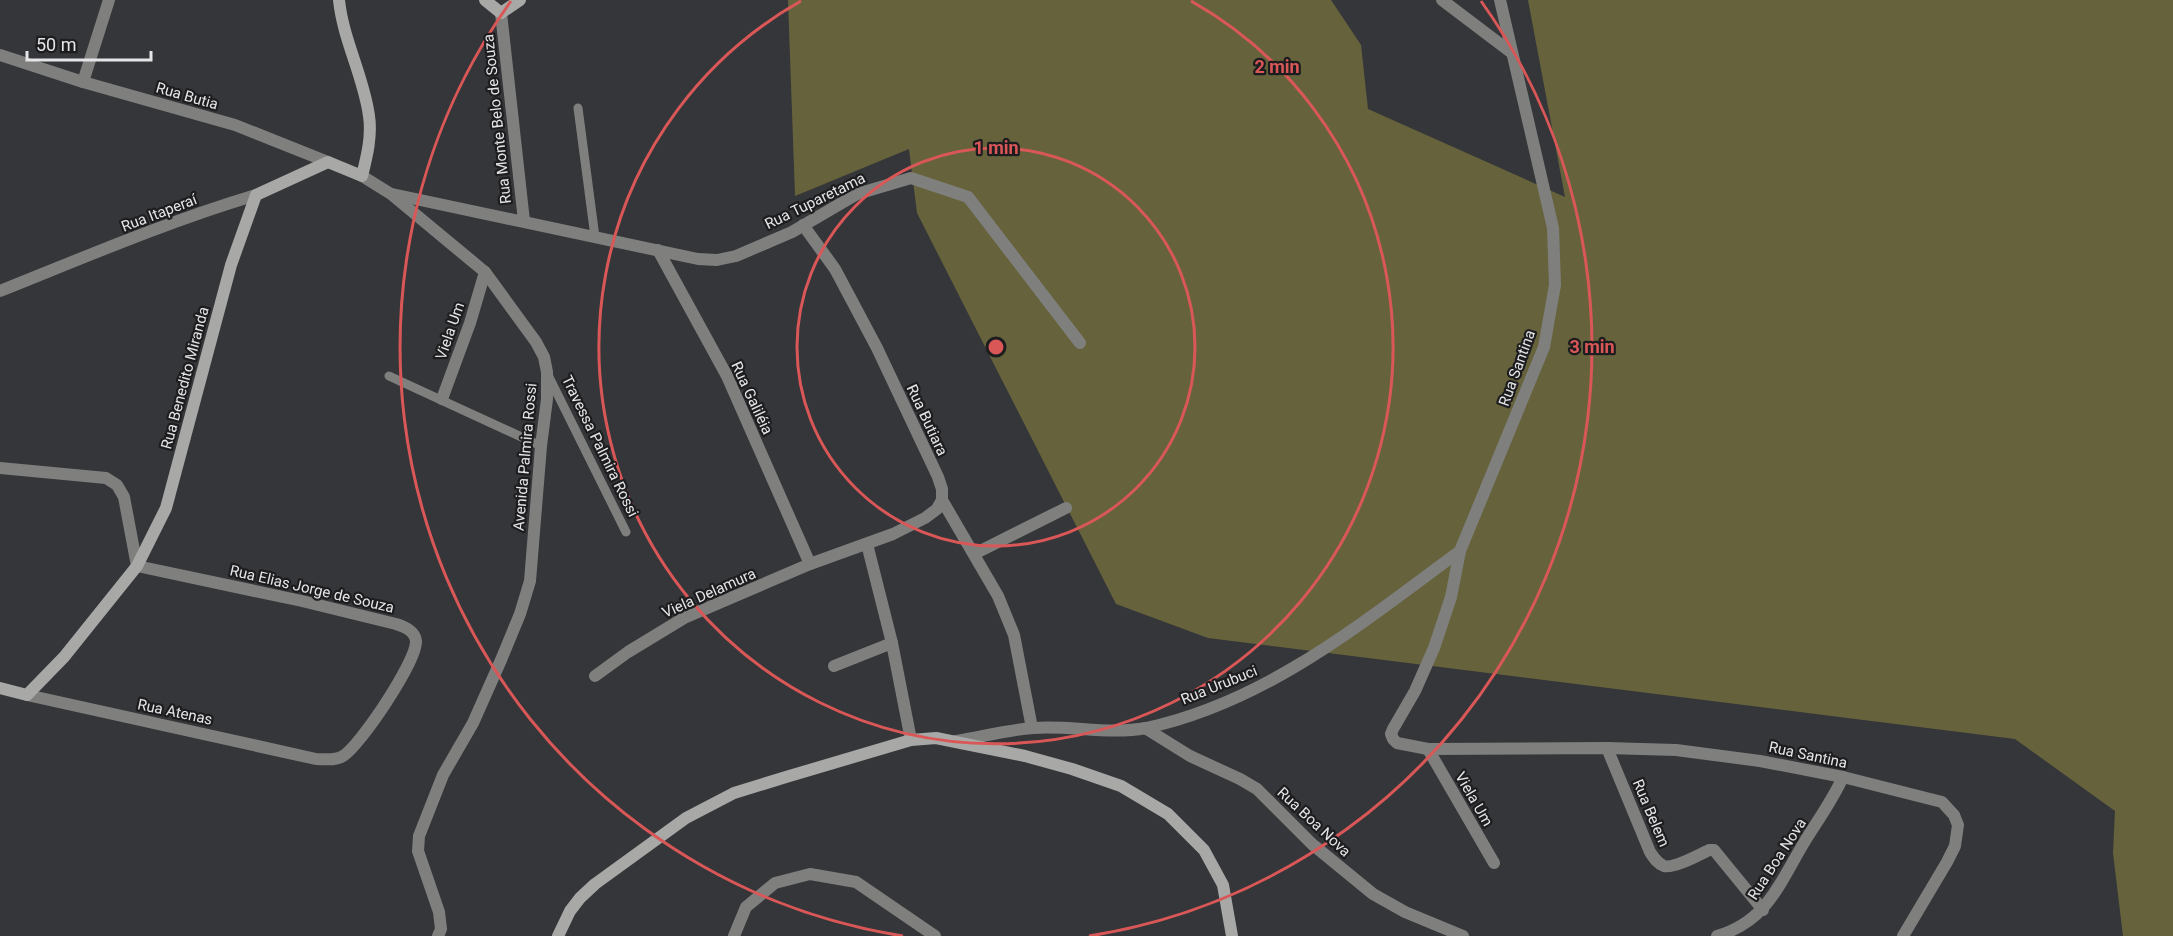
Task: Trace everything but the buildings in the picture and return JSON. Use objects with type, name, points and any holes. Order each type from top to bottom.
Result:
[{"type":"street","points":[[83,82],[109,0]]},
{"type":"street","points":[[339,0],[346,35],[369,115],[370,134],[362,176]]},
{"type":"street","points":[[485,0],[501,13],[520,0]]},
{"type":"street","points":[[1442,0],[1512,53]]},
{"type":"street","name":"Rua Santina","points":[[1500,0],[1553,228],[1555,285],[1544,347],[1460,552],[1450,597],[1434,648],[1415,690],[1393,729],[1391,734],[1393,739],[1428,749],[1676,750],[1749,759],[1842,777],[1942,801],[1954,815],[1958,825],[1955,846],[1903,936]]},
{"type":"street","name":"Rua Monte Belo de Souza","points":[[501,13],[524,221]]},
{"type":"street","name":"Rua Butia","points":[[0,55],[83,82],[235,125],[362,176]]},
{"type":"street","name":"Rua Itaperaí","points":[[0,291],[162,227],[256,195],[328,162]]},
{"type":"street","name":"Avenida Palmira Rossi","points":[[362,176],[391,194],[484,272],[536,342],[544,357],[547,372],[547,399],[540,446],[530,581],[520,614],[473,723],[443,775],[419,836],[418,851],[440,912],[441,929],[438,936]]},
{"type":"street","name":"Rua Tuparetama","points":[[391,194],[698,259],[717,260],[736,256],[792,232],[857,194],[911,178],[968,197],[1080,343]]},
{"type":"street","name":"Rua Benedito Miranda","points":[[27,695],[64,657],[137,566],[166,508],[231,265],[256,195]]},
{"type":"street","name":"Rua Butiara","points":[[803,225],[835,269],[877,348],[938,477],[942,489],[942,500],[998,596],[1014,635],[1032,728]]},
{"type":"street","name":"Rua Galiléia","points":[[658,250],[727,376],[810,564]]},
{"type":"street","name":"Viela Um","points":[[442,399],[470,323],[484,272]]},
{"type":"street","points":[[0,468],[106,478],[117,486],[124,497],[137,566]]},
{"type":"street","points":[[810,564],[867,544],[925,518],[937,509],[942,500]]},
{"type":"street","points":[[974,554],[1066,508]]},
{"type":"street","points":[[867,544],[892,643],[911,740]]},
{"type":"street","name":"Rua Urubuci","points":[[952,742],[1032,728],[1121,730],[1145,728],[1207,710],[1301,664],[1347,635],[1460,552]]},
{"type":"street","name":"Viela Delamura","points":[[595,676],[628,651],[684,618],[810,564]]},
{"type":"street","name":"Rua Elias Jorge de Souza","points":[[137,566],[302,601],[396,624],[406,627],[414,634],[416,642],[414,652],[391,695],[362,736],[350,751],[340,758],[316,759]]},
{"type":"street","points":[[834,666],[892,643]]},
{"type":"street","points":[[0,688],[27,695]]},
{"type":"street","name":"Rua Atenas","points":[[27,695],[316,759]]},
{"type":"street","name":"Rua Boa Nova","points":[[1145,728],[1190,756],[1257,789],[1312,844],[1373,894],[1405,912],[1463,936]]},
{"type":"street","points":[[558,936],[570,911],[595,884],[687,818],[734,793],[911,740],[936,738],[1025,756],[1072,769],[1121,786],[1168,814],[1204,849],[1223,885],[1232,936]]},
{"type":"street","name":"Rua Belem","points":[[1607,748],[1650,852],[1656,861],[1663,866],[1670,866],[1714,850],[1763,910]]},
{"type":"street","name":"Viela Um","points":[[1428,749],[1494,863]]},
{"type":"street","name":"Rua Boa Nova","points":[[1717,936],[1736,929],[1763,910],[1778,891],[1829,805],[1842,777]]},
{"type":"street","points":[[734,936],[746,907],[775,883],[810,874],[856,882],[935,936]]},
{"type":"lane","points":[[578,108],[594,237]]},
{"type":"lane","name":"Travessa Palmira Rossi","points":[[547,372],[626,532]]},
{"type":"lane","points":[[389,376],[540,446]]},
{"type":"shaded area","points":[[788,0],[1331,0],[1361,45],[1368,109],[1565,197],[1528,0],[2173,0],[2173,936],[2123,936],[2113,853],[2115,811],[2015,739],[1208,638],[1116,604],[917,213],[909,149],[795,196]]}]
